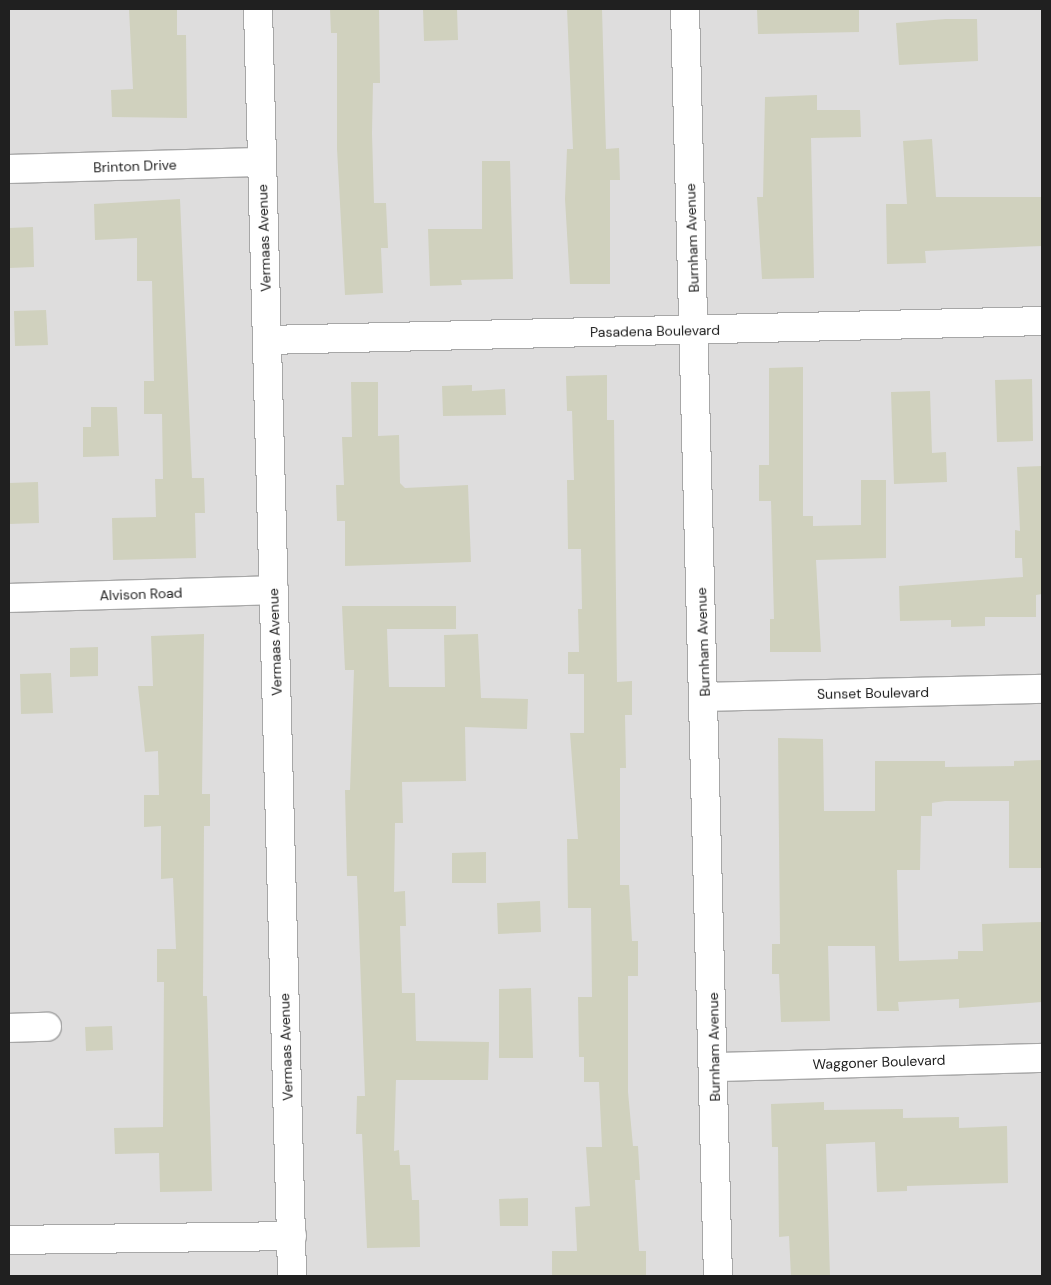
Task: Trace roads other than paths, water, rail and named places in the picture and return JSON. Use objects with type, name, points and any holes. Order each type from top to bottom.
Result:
[{"type":"street","name":"Vermaas Avenue","points":[[258,9],[292,1276]]},
{"type":"street","name":"Burnham Avenue","points":[[685,9],[715,1067],[718,1276]]},
{"type":"street","name":"Brinton Drive","points":[[9,169],[262,162]]},
{"type":"street","name":"Pasadena Boulevard","points":[[267,340],[1042,321]]},
{"type":"street","name":"Alvison Road","points":[[9,598],[274,590]]},
{"type":"street","name":"Sunset Boulevard","points":[[705,697],[1042,689]]},
{"type":"street","points":[[9,1028],[47,1027]]},
{"type":"street","name":"Waggoner Boulevard","points":[[715,1067],[1042,1058]]},
{"type":"street","points":[[9,1240],[292,1236]]}]
